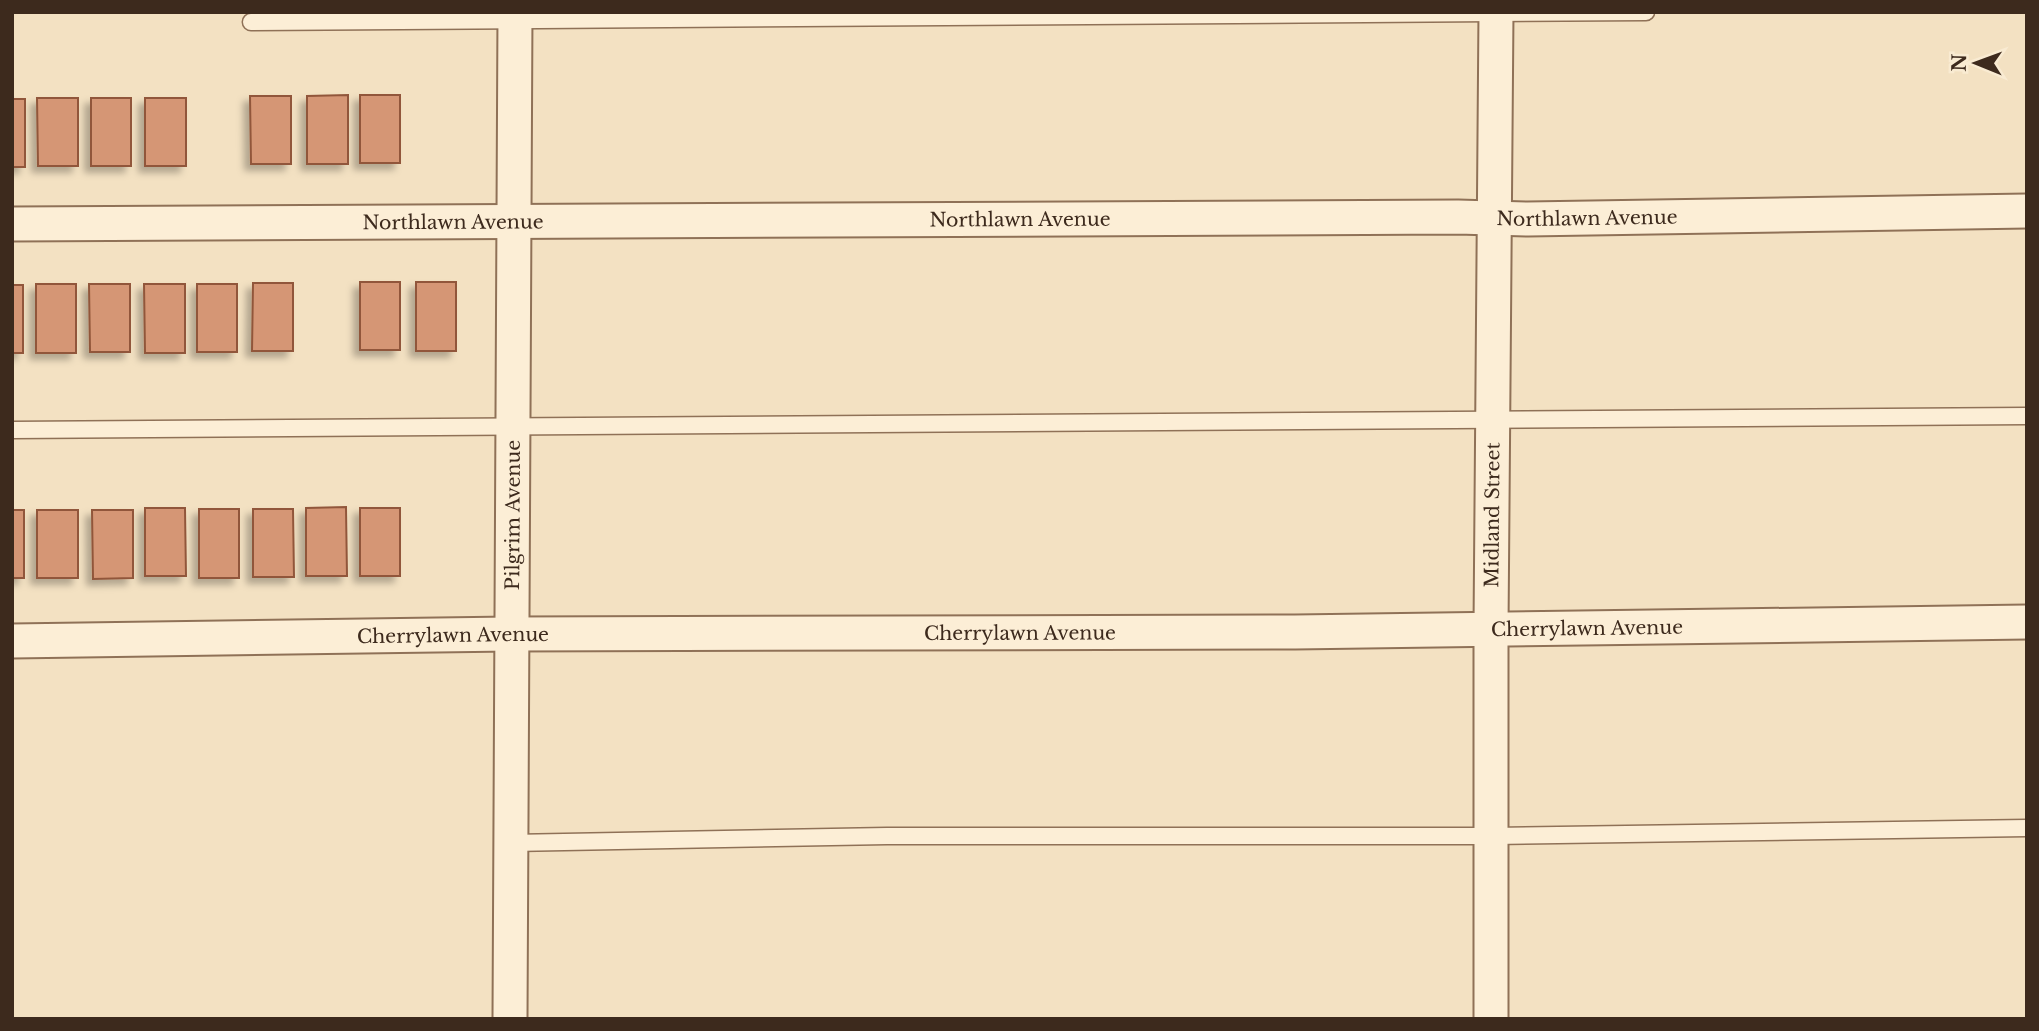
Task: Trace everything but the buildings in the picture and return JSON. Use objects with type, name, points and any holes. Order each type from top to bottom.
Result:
[{"type":"street","name":"Midland Street","points":[[1491,1019],[1496,13]]},
{"type":"street","name":"Pilgrim Avenue","points":[[510,1019],[516,16]]},
{"type":"street","name":"Northlawn Avenue","points":[[12,224],[513,220],[1496,219],[2027,211]]},
{"type":"street","name":"Cherrylawn Avenue","points":[[12,641],[513,634],[1295,632],[2027,622]]},
{"type":"lane","points":[[251,22],[516,16],[1646,12]]},
{"type":"lane","points":[[12,430],[2027,416]]},
{"type":"lane","points":[[511,843],[887,836],[1493,836],[2027,828]]}]
